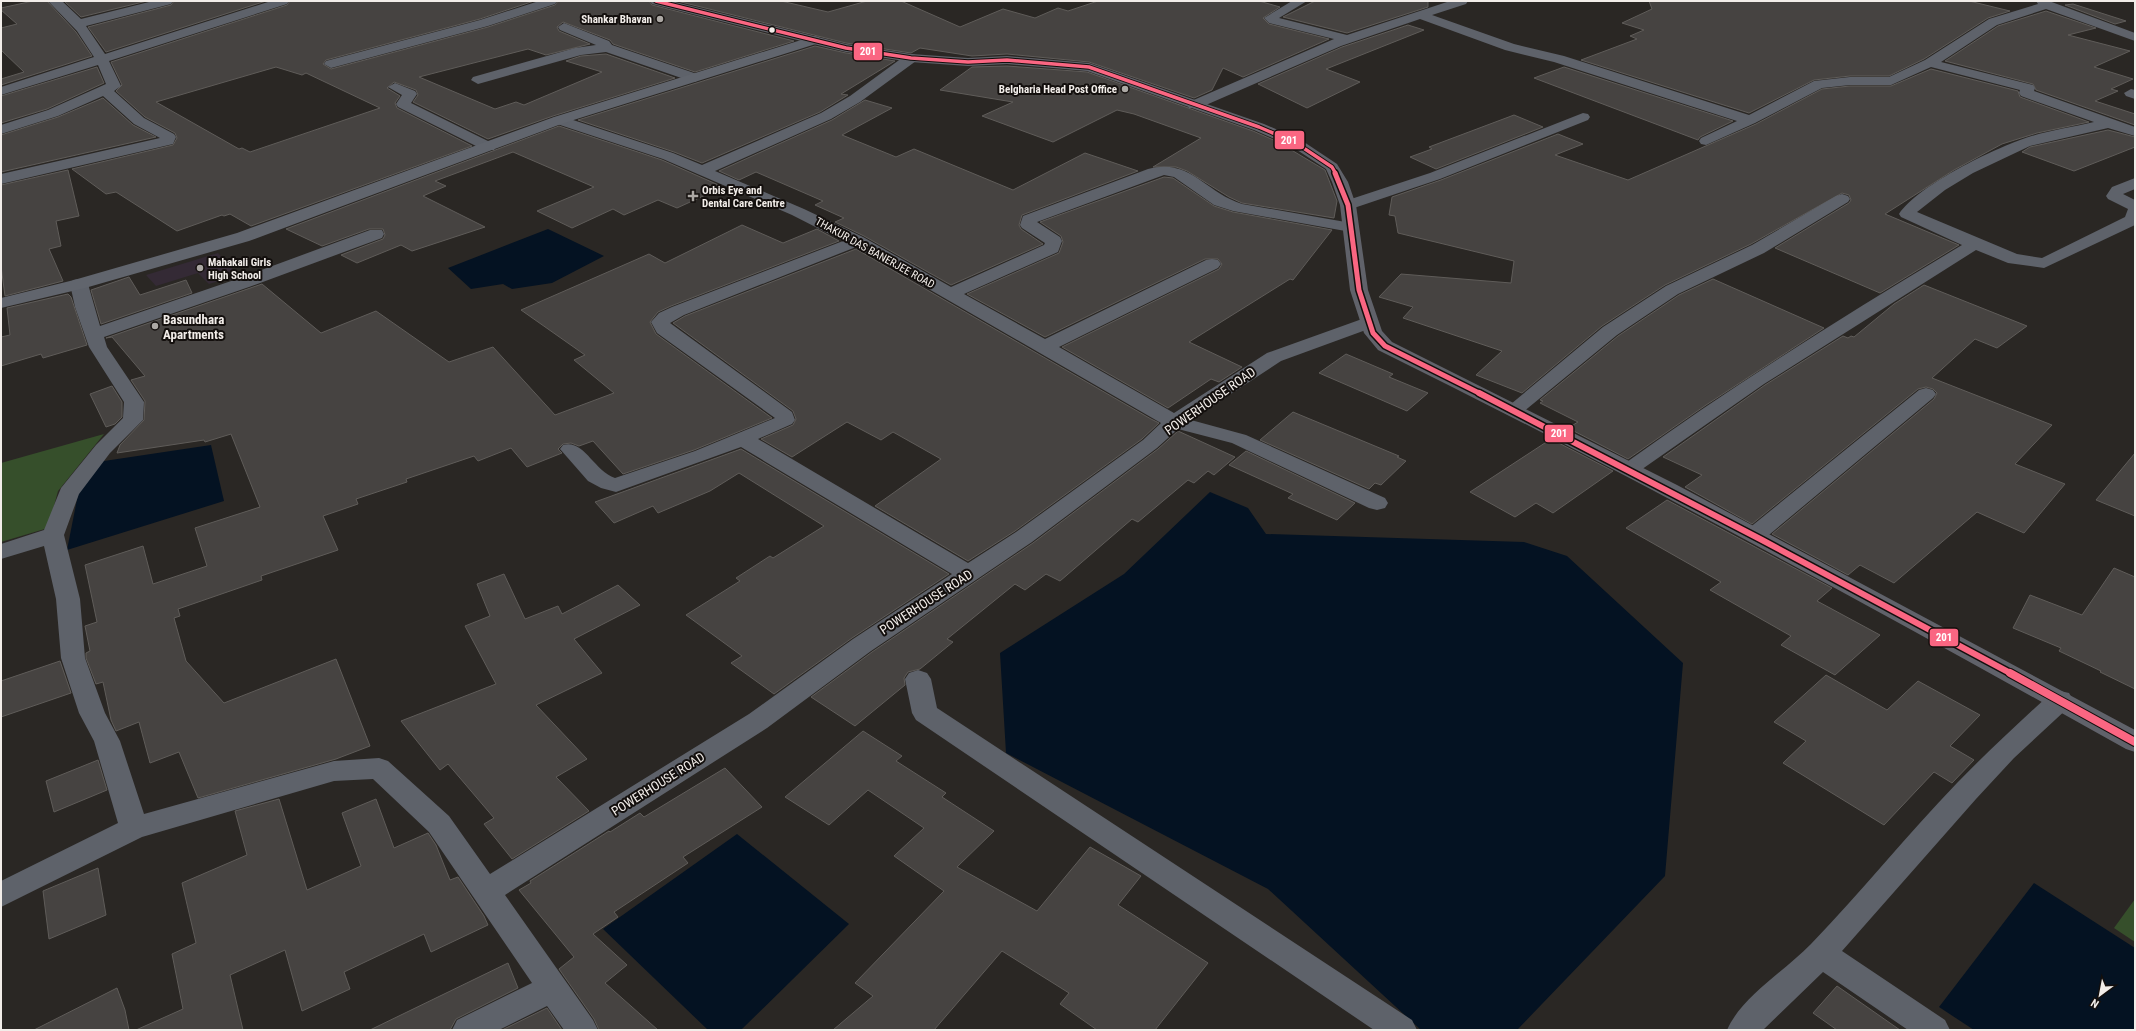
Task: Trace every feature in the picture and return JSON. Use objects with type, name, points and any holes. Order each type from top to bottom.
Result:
[{"type":"main road","points":[[656,1],[814,40],[911,58],[968,62],[1007,60],[1089,67],[1194,105],[1259,126],[1296,143],[1322,158],[1332,167],[1348,205],[1359,290],[1368,323],[1373,333],[1385,346],[1515,409],[1631,468],[1756,534],[2135,742]]},
{"type":"street","points":[[1,130],[53,114],[114,86],[103,59],[78,24],[54,1]]},
{"type":"street","points":[[78,24],[167,1]]},
{"type":"street","points":[[1,90],[283,1]]},
{"type":"street","points":[[331,64],[484,24],[551,1]]},
{"type":"street","points":[[1301,1],[1270,18],[1272,20],[1348,39]]},
{"type":"street","points":[[1194,105],[1270,70],[1348,39],[1462,1]]},
{"type":"street","points":[[1706,141],[1819,84],[1850,81],[1891,81],[1930,63],[1993,22],[2044,3],[2135,37]]},
{"type":"street","points":[[1420,15],[1510,47],[1559,59],[1750,120]]},
{"type":"street","points":[[564,27],[604,44],[607,48]]},
{"type":"street","points":[[1,303],[79,284],[243,237],[559,120],[814,40]]},
{"type":"street","points":[[478,80],[580,51],[607,48],[694,78]]},
{"type":"street","points":[[702,171],[826,116],[855,99],[911,58]]},
{"type":"street","points":[[1930,63],[2028,88],[2026,94],[2135,132]]},
{"type":"street","points":[[395,86],[410,94],[403,104],[489,147]]},
{"type":"street","points":[[1,179],[168,141],[168,137],[139,122],[105,90]]},
{"type":"street","points":[[1348,205],[1436,176],[1583,117]]},
{"type":"street","name":"THAKUR DAS BANERJEE ROAD","points":[[559,120],[668,156],[746,191],[798,212],[950,294],[1112,385],[1174,422],[1225,434],[1239,439],[1377,503]]},
{"type":"street","points":[[2109,123],[2025,143],[1968,170],[1914,205],[1907,214],[1975,244],[2014,259],[2044,263],[2132,220],[2135,210]]},
{"type":"street","points":[[950,294],[1052,248],[1054,242],[1028,225],[1029,219],[1153,172],[1164,170],[1179,173],[1220,202],[1254,211],[1351,227]]},
{"type":"street","points":[[2135,183],[2118,190],[2114,196],[2135,206]]},
{"type":"street","points":[[1515,409],[1610,331],[1672,290],[1758,249],[1842,199]]},
{"type":"street","points":[[93,334],[243,283],[376,234]]},
{"type":"street","points":[[570,449],[596,478],[606,484],[616,485],[743,439],[781,423],[785,420],[785,416],[664,328],[660,322],[665,317],[678,311],[856,242]]},
{"type":"street","points":[[1631,468],[1667,441],[1829,332],[1975,244]]},
{"type":"street","points":[[1044,347],[1212,264]]},
{"type":"street","points":[[79,284],[84,307],[98,347],[134,402],[133,420],[103,448],[69,493],[53,535],[68,599],[73,658],[92,713],[107,740],[134,828]]},
{"type":"street","name":"POWERHOUSE ROAD","points":[[487,892],[758,721],[862,644],[1024,537],[1150,444],[1174,422],[1274,357],[1368,323]]},
{"type":"street","points":[[1756,534],[1926,394]]},
{"type":"street","points":[[743,439],[969,574]]},
{"type":"street","points":[[1,552],[53,535]]},
{"type":"street","points":[[918,679],[925,713],[1401,1030]]},
{"type":"street","points":[[1743,1030],[1763,1008],[1821,954],[1966,791],[2005,751],[2060,700]]},
{"type":"street","points":[[1,895],[134,828],[334,771],[378,768],[439,824],[582,1030]]},
{"type":"street","points":[[1821,954],[1934,1030]]},
{"type":"street","points":[[468,1030],[552,988]]},
{"type":"shaded area","name":"Mahakali Girls High School","points":[[218,253],[238,275],[209,284],[198,273],[156,286],[146,275]]},
{"type":"green space","points":[[104,434],[58,491],[48,528],[1,542],[1,463]]},
{"type":"green space","points":[[2135,899],[2135,942],[2114,928]]},
{"type":"water","points":[[548,229],[604,256],[552,283],[512,289],[503,284],[471,289],[448,268]]},
{"type":"water","points":[[211,445],[224,501],[67,550],[84,464]]},
{"type":"water","points":[[1210,492],[1248,508],[1266,534],[1524,542],[1567,556],[1683,663],[1665,876],[1517,1030],[1421,1030],[1268,889],[1006,753],[1000,653],[1124,574]]},
{"type":"water","points":[[737,834],[849,924],[741,1030],[708,1030],[603,929]]},
{"type":"water","points":[[2034,883],[2135,948],[2135,1026],[2133,1030],[1974,1030],[1939,1007]]},
{"type":"building","points":[[33,1],[47,1],[76,32],[92,56],[1,85],[1,79],[24,72],[1,50],[1,28],[17,24],[1,10],[1,8]]},
{"type":"building","points":[[64,1],[147,1],[81,17]]},
{"type":"building","points":[[174,1],[266,1],[106,52],[88,27],[171,5]]},
{"type":"building","points":[[290,1],[534,1],[480,19],[326,60],[323,64],[331,69],[488,27],[555,5],[558,1],[649,1],[652,5],[794,41],[695,72],[613,44],[610,40],[563,22],[557,27],[559,31],[590,44],[546,55],[528,49],[419,77],[495,109],[516,102],[524,105],[602,72],[566,61],[581,56],[606,54],[675,78],[553,116],[488,139],[413,102],[418,95],[416,90],[394,82],[387,88],[400,96],[395,103],[397,108],[472,146],[251,226],[230,214],[224,216],[222,215],[177,231],[116,192],[106,194],[72,169],[173,145],[177,138],[175,133],[145,117],[116,91],[122,85],[111,62],[287,5]],"holes":[[[276,67],[302,75],[306,73],[380,108],[250,152],[242,148],[239,149],[156,102]]]},
{"type":"building","points":[[677,1],[781,1],[828,12],[867,1],[901,1],[960,27],[1003,9],[1035,18],[1058,8],[1068,11],[1098,1],[1259,1],[1280,7],[1263,18],[1269,24],[1329,39],[1243,77],[1223,68],[1212,90],[1194,98],[1089,62],[1007,54],[972,56],[920,48],[911,53],[846,43]]},
{"type":"building","points":[[1315,1],[1428,1],[1428,7],[1347,33],[1283,17]]},
{"type":"building","points":[[1649,1],[1969,1],[2010,11],[1988,18],[1924,59],[1889,76],[1850,76],[1814,80],[1749,113],[1581,60],[1637,39],[1630,36],[1644,30],[1622,23],[1652,9]]},
{"type":"building","points":[[2073,4],[2126,21],[2115,24],[2065,5]]},
{"type":"building","points":[[2046,11],[2096,28],[2068,35],[2130,51],[2094,67],[2133,79],[2111,89],[2118,91],[2095,101],[2135,114],[2135,125],[2036,90],[2033,84],[1945,61],[1998,26]]},
{"type":"building","points":[[1408,25],[1424,30],[1326,69],[1360,82],[1307,108],[1258,84],[1342,47]]},
{"type":"building","points":[[815,46],[895,61],[841,94],[848,95],[820,112],[702,163],[674,152],[578,120]]},
{"type":"building","points":[[1007,66],[1087,72],[1253,131],[1278,142],[1325,170],[1337,201],[1334,218],[1242,203],[1229,197],[1187,171],[1176,167],[1153,167],[1201,138],[1134,114],[1117,110],[1053,142],[982,116],[1013,102],[940,90],[972,67]]},
{"type":"building","points":[[97,67],[104,83],[47,109],[1,123],[1,96]]},
{"type":"building","points":[[1564,67],[1733,121],[1700,137],[1698,140],[1534,78]]},
{"type":"building","points":[[1931,69],[2018,91],[2020,97],[2089,122],[2037,133],[2002,144],[1954,170],[1885,214],[1959,245],[1880,293],[1775,248],[1849,203],[1851,200],[1849,195],[1842,193],[1751,244],[1665,285],[1602,326],[1522,393],[1476,375],[1502,351],[1403,318],[1413,307],[1379,297],[1401,274],[1511,283],[1514,261],[1398,233],[1395,216],[1389,215],[1392,197],[1441,180],[1558,134],[1583,144],[1555,155],[1628,180],[1756,124],[1822,89],[1850,86],[1891,86]]},
{"type":"building","points":[[103,98],[133,125],[156,137],[1,172],[1,135],[58,117]]},
{"type":"building","points":[[865,100],[892,108],[842,135],[896,157],[914,149],[1013,190],[1085,153],[1138,171],[1022,215],[1019,225],[1021,229],[1043,244],[951,285],[864,236],[835,222],[844,218],[815,205],[823,201],[756,172],[739,180],[719,171],[832,120]]},
{"type":"building","points":[[1514,115],[1543,127],[1436,169],[1410,157],[1432,149],[1429,147]]},
{"type":"building","points":[[559,126],[662,160],[723,187],[677,208],[658,200],[624,215],[613,209],[572,228],[537,211],[594,187],[513,152],[435,181],[446,186],[423,196],[485,227],[412,251],[401,245],[357,263],[341,255],[383,239],[385,235],[383,229],[369,229],[322,246],[286,229]]},
{"type":"building","points":[[2108,130],[2135,137],[2135,147],[2074,171],[2022,152],[2030,147]]},
{"type":"building","points":[[68,170],[79,216],[56,221],[61,246],[49,249],[63,281],[5,296],[1,266],[1,185]]},
{"type":"building","points":[[1164,177],[1173,178],[1214,206],[1233,212],[1332,230],[1293,280],[1290,279],[1189,342],[1242,367],[1219,382],[1211,379],[1168,408],[1062,347],[1219,269],[1222,264],[1218,259],[1205,259],[1045,337],[967,294],[1059,253],[1063,242],[1061,236],[1040,222]]},
{"type":"building","points":[[742,225],[783,243],[817,229],[839,241],[671,306],[658,312],[650,322],[656,334],[772,418],[694,450],[623,474],[593,441],[579,446],[571,443],[563,444],[558,449],[562,453],[527,467],[511,448],[478,461],[474,456],[406,479],[407,482],[356,499],[358,504],[323,516],[338,550],[261,576],[262,580],[178,609],[180,616],[174,618],[186,661],[224,703],[336,659],[370,746],[336,759],[198,798],[179,752],[150,763],[139,722],[116,731],[111,720],[103,682],[96,684],[86,658],[86,653],[90,651],[85,626],[97,622],[85,565],[143,546],[153,584],[207,566],[195,528],[260,507],[231,434],[205,442],[204,440],[117,453],[120,445],[144,420],[145,401],[131,380],[145,376],[112,337],[106,338],[262,284],[321,333],[376,311],[449,362],[493,347],[555,415],[614,393],[574,360],[585,355],[521,310],[649,254],[665,263]]},
{"type":"building","points":[[856,249],[1159,423],[1142,439],[1015,531],[968,561],[875,506],[941,459],[893,432],[881,440],[847,422],[792,457],[761,439],[793,425],[796,419],[793,411],[673,323],[685,316]]},
{"type":"building","points":[[129,277],[140,295],[186,280],[192,293],[101,324],[91,290]]},
{"type":"building","points":[[1713,279],[1824,328],[1706,405],[1628,459],[1568,428],[1578,422],[1540,403],[1543,401],[1540,400],[1618,336],[1679,295]]},
{"type":"building","points":[[1924,285],[2027,326],[1997,348],[1975,339],[1932,378],[2052,425],[2015,464],[2065,484],[2024,533],[1977,512],[1894,583],[1860,565],[1848,575],[1772,534],[1934,399],[1937,393],[1933,389],[1926,387],[1918,389],[1752,524],[1685,487],[1702,475],[1663,457],[1765,385],[1843,336],[1848,338],[1851,336],[1854,337],[1894,304]]},
{"type":"building","points":[[68,294],[71,297],[87,345],[43,358],[41,354],[1,366],[1,337],[10,335],[7,308]]},
{"type":"building","points":[[1346,354],[1393,374],[1389,377],[1428,393],[1407,411],[1319,373]]},
{"type":"building","points":[[112,386],[122,402],[122,417],[115,424],[106,427],[90,394]]},
{"type":"building","points":[[1293,412],[1399,456],[1397,457],[1406,461],[1381,485],[1375,483],[1369,489],[1260,440]]},
{"type":"building","points":[[1178,431],[1235,457],[1214,475],[1208,471],[1194,483],[1188,480],[1138,522],[1132,519],[1060,581],[1046,574],[1025,590],[1015,584],[947,639],[953,642],[920,669],[908,672],[904,678],[905,685],[855,726],[811,697],[872,652],[1033,543],[1158,449]]},
{"type":"building","points":[[1551,439],[1613,471],[1553,513],[1536,503],[1515,517],[1470,492]]},
{"type":"building","points":[[741,449],[949,574],[852,638],[774,694],[731,663],[742,656],[686,615],[740,581],[736,578],[770,556],[773,558],[824,526],[739,473],[710,491],[658,513],[653,506],[614,523],[595,502]]},
{"type":"building","points":[[1246,451],[1355,503],[1337,520],[1288,498],[1293,494],[1229,465]]},
{"type":"building","points":[[2135,453],[2135,516],[2096,500]]},
{"type":"building","points":[[1667,500],[1832,588],[1817,601],[1880,635],[1835,675],[1781,645],[1791,636],[1710,590],[1721,582],[1626,528]]},
{"type":"building","points":[[2114,568],[2135,577],[2135,689],[2059,651],[2061,648],[2013,628],[2030,595],[2082,615]]},
{"type":"building","points":[[504,574],[525,619],[558,606],[562,614],[618,585],[640,605],[574,639],[602,673],[536,705],[587,759],[556,777],[589,811],[512,859],[484,824],[494,818],[448,764],[440,770],[401,721],[496,684],[465,626],[490,616],[477,584]]},
{"type":"building","points":[[60,661],[71,693],[1,717],[1,681]]},
{"type":"building","points":[[1826,675],[1887,710],[1918,681],[1980,715],[1950,746],[1974,760],[1952,783],[1934,772],[1884,825],[1783,763],[1806,741],[1774,722]]},
{"type":"building","points":[[863,731],[902,756],[896,761],[946,793],[942,797],[994,831],[957,867],[1037,911],[1090,847],[1141,876],[1118,905],[1208,963],[1155,1030],[1097,1030],[1060,1004],[1069,993],[1002,951],[934,1030],[833,1030],[873,996],[855,983],[944,891],[894,856],[924,828],[868,790],[829,825],[785,797]]},
{"type":"building","points":[[98,760],[107,790],[54,812],[46,781]]},
{"type":"building","points":[[725,768],[762,807],[683,857],[688,863],[614,912],[618,917],[593,934],[627,965],[605,983],[658,1030],[599,1030],[594,1019],[559,969],[574,957],[519,890],[531,883],[530,881],[609,831],[610,832],[640,813],[644,817]]},
{"type":"building","points":[[279,799],[307,890],[361,866],[342,813],[376,799],[394,848],[428,833],[436,845],[450,880],[458,877],[484,916],[488,925],[431,952],[424,934],[344,972],[350,989],[302,1011],[285,950],[230,975],[243,1030],[136,1030],[183,1009],[172,954],[196,943],[182,883],[247,855],[235,811]]},
{"type":"building","points":[[98,868],[106,915],[49,939],[43,891]]},
{"type":"building","points":[[508,963],[518,988],[456,1019],[450,1030],[370,1030]]},
{"type":"building","points":[[1837,986],[1900,1030],[1837,1030],[1813,1013]]},
{"type":"building","points":[[117,988],[125,1010],[129,1030],[34,1030]]},
{"type":"building","points":[[547,1008],[562,1030],[502,1030]]},
{"type":"transit line","name":"201","points":[[656,1],[846,48],[911,58],[968,62],[1007,60],[1089,67],[1259,127],[1296,143],[1332,167],[1340,182],[1348,205],[1359,290],[1373,333],[1385,346],[1669,490],[1949,640],[2135,742]]},
{"type":"place","name":"Shankar Bhavan","points":[[660,19]]},
{"type":"place","name":"Belgharia Head Post Office","points":[[1125,89]]},
{"type":"place","name":"Orbis Eye and Dental Care Centre","points":[[693,196]]},
{"type":"place","name":"Mahakali Girls High School","points":[[200,268]]},
{"type":"place","name":"Basundhara Apartments","points":[[155,326]]}]
